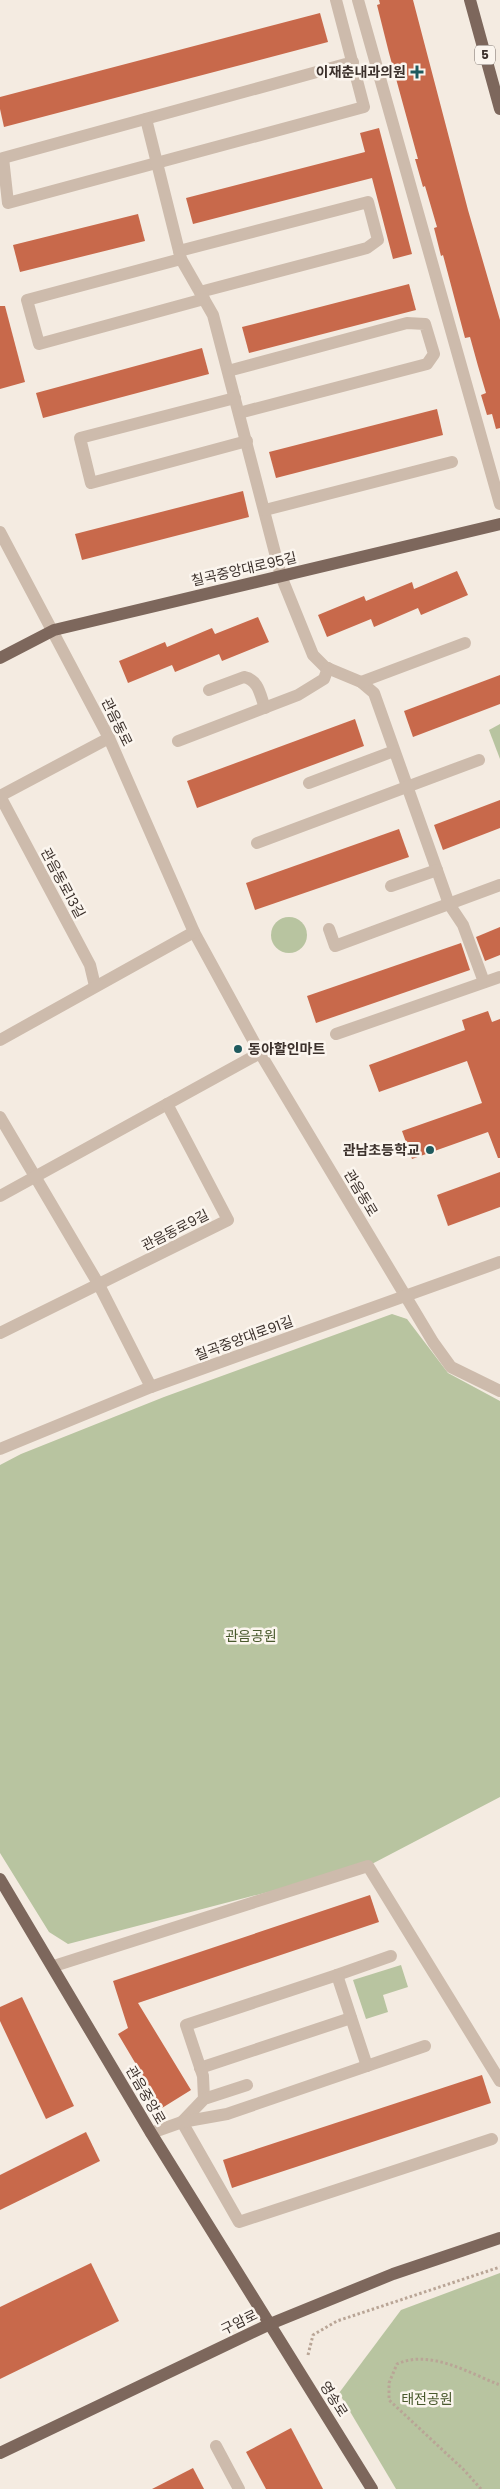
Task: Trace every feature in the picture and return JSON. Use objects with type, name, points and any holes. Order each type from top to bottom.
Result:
[{"type":"main road","name":"5","points":[[470,0],[500,109]]},
{"type":"main road","name":"칠곡중앙대로95길","points":[[0,658],[54,630],[500,524]]},
{"type":"main road","name":"관음중앙로","points":[[0,1878],[54,1966],[151,2133],[270,2324]]},
{"type":"main road","name":"구암로","points":[[0,2453],[270,2324],[393,2274],[500,2238]]},
{"type":"main road","name":"영송로","points":[[270,2324],[372,2489]]},
{"type":"street","points":[[336,0],[353,62],[364,107],[8,203],[3,158],[353,62]]},
{"type":"street","points":[[358,0],[500,504]]},
{"type":"street","points":[[146,119],[180,255],[213,315],[282,576],[312,655],[328,668],[361,682],[374,693],[436,870],[449,904],[463,925],[484,982]]},
{"type":"street","points":[[368,202],[378,240],[367,248],[202,296],[40,344],[27,300],[368,202]]},
{"type":"street","points":[[228,371],[407,323],[425,324],[434,354],[427,364],[239,413]]},
{"type":"street","points":[[235,398],[80,438],[91,482],[247,442]]},
{"type":"street","points":[[265,510],[452,462]]},
{"type":"street","name":"관음동로","points":[[0,532],[54,630],[109,738],[194,932],[260,1053],[406,1296],[451,1367],[500,1391]]},
{"type":"street","points":[[361,682],[465,643]]},
{"type":"street","points":[[178,741],[298,695],[324,680],[328,668]]},
{"type":"street","points":[[209,690],[244,678],[250,678],[256,682],[265,708]]},
{"type":"street","name":"관음동로13길","points":[[95,986],[90,965],[0,796],[109,738]]},
{"type":"street","points":[[309,783],[394,751]]},
{"type":"street","points":[[257,843],[406,785],[479,760]]},
{"type":"street","points":[[391,886],[436,870]]},
{"type":"street","points":[[329,929],[336,946],[500,884]]},
{"type":"street","points":[[0,1040],[194,932]]},
{"type":"street","points":[[336,1034],[500,977]]},
{"type":"street","points":[[0,1196],[260,1053]]},
{"type":"street","name":"관음동로9길","points":[[0,1333],[228,1220],[167,1104]]},
{"type":"street","points":[[0,1117],[99,1285],[151,1387]]},
{"type":"street","name":"칠곡중앙대로91길","points":[[0,1449],[13,1442],[151,1387],[500,1262]]},
{"type":"street","points":[[54,1966],[368,1866],[500,2081]]},
{"type":"street","points":[[204,2099],[200,2068],[186,2025],[391,1956]]},
{"type":"street","points":[[337,1975],[367,2066]]},
{"type":"street","points":[[200,2068],[351,2018]]},
{"type":"street","points":[[151,2133],[182,2122],[227,2114],[426,2046]]},
{"type":"street","points":[[182,2122],[204,2099],[247,2085]]},
{"type":"street","points":[[182,2122],[239,2222],[492,2139]]},
{"type":"street","points":[[216,2446],[239,2489]]},
{"type":"path","points":[[308,2356],[313,2335],[337,2321],[500,2267]]},
{"type":"path","points":[[481,2489],[464,2470],[390,2400],[389,2383],[397,2364],[408,2359],[421,2358],[443,2363],[500,2385]]},
{"type":"green space","points":[[500,724],[500,759],[489,730]]},
{"type":"green space","points":[[289,917],[302,922],[307,935],[302,948],[289,953],[276,948],[271,935],[276,922]]},
{"type":"green space","name":"관음공원","points":[[392,1314],[407,1319],[448,1373],[500,1401],[500,1797],[368,1866],[68,1944],[49,1932],[0,1853],[0,1465],[21,1454],[164,1397]]},
{"type":"green space","points":[[401,1965],[408,1987],[383,1995],[388,2012],[366,2019],[353,1980]]},
{"type":"green space","name":"태전공원","points":[[500,2273],[500,2489],[396,2489],[339,2393],[401,2310]]},
{"type":"building","points":[[379,0],[413,0],[468,210],[500,320],[500,428],[496,429],[492,414],[487,415],[481,395],[486,393],[470,337],[465,338],[443,255],[441,256],[434,228],[437,227],[415,159],[418,159],[377,5],[380,4]]},
{"type":"building","points":[[320,13],[328,42],[4,127],[0,109],[0,97]]},
{"type":"building","points":[[379,128],[412,254],[393,259],[372,178],[193,224],[186,198],[365,152],[360,133]]},
{"type":"building","points":[[138,214],[145,241],[20,272],[13,245]]},
{"type":"building","points":[[409,284],[416,310],[249,353],[242,327]]},
{"type":"building","points":[[0,306],[5,306],[25,382],[0,389]]},
{"type":"building","points":[[202,348],[209,374],[43,418],[36,393]]},
{"type":"building","points":[[437,409],[443,435],[276,478],[269,452]]},
{"type":"building","points":[[243,491],[249,517],[82,560],[75,534]]},
{"type":"building","points":[[457,571],[468,595],[421,615],[418,608],[374,627],[371,619],[327,637],[318,615],[364,596],[366,601],[412,582],[414,589]]},
{"type":"building","points":[[258,617],[269,642],[222,661],[219,654],[175,672],[172,665],[128,683],[119,661],[165,642],[167,647],[212,628],[215,634]]},
{"type":"building","points":[[500,675],[500,704],[413,737],[404,711]]},
{"type":"building","points":[[355,719],[364,746],[197,808],[187,781]]},
{"type":"building","points":[[500,800],[500,828],[443,850],[434,825]]},
{"type":"building","points":[[399,829],[409,857],[255,910],[246,883]]},
{"type":"building","points":[[500,927],[500,955],[485,961],[476,937]]},
{"type":"building","points":[[461,943],[470,970],[316,1023],[307,996]]},
{"type":"building","points":[[488,1011],[492,1022],[500,1019],[500,1158],[498,1158],[488,1132],[412,1159],[402,1131],[482,1103],[467,1061],[379,1092],[369,1065],[465,1030],[462,1020]]},
{"type":"building","points":[[500,1172],[500,1207],[448,1226],[437,1195]]},
{"type":"building","points":[[370,1895],[379,1922],[138,2003],[191,2090],[162,2108],[118,2034],[128,2028],[113,1981]]},
{"type":"building","points":[[22,1997],[74,2106],[46,2119],[0,2021],[0,2007]]},
{"type":"building","points":[[482,2075],[491,2103],[232,2188],[223,2160]]},
{"type":"building","points":[[86,2132],[100,2161],[0,2210],[0,2175]]},
{"type":"building","points":[[91,2263],[119,2321],[0,2379],[0,2307]]},
{"type":"building","points":[[291,2428],[323,2489],[266,2489],[246,2452]]},
{"type":"building","points":[[193,2468],[204,2489],[152,2489]]},
{"type":"place","name":"이재춘내과의원","points":[[417,72]]},
{"type":"place","name":"동아할인마트","points":[[238,1049]]},
{"type":"place","name":"관남초등학교","points":[[430,1150]]}]
